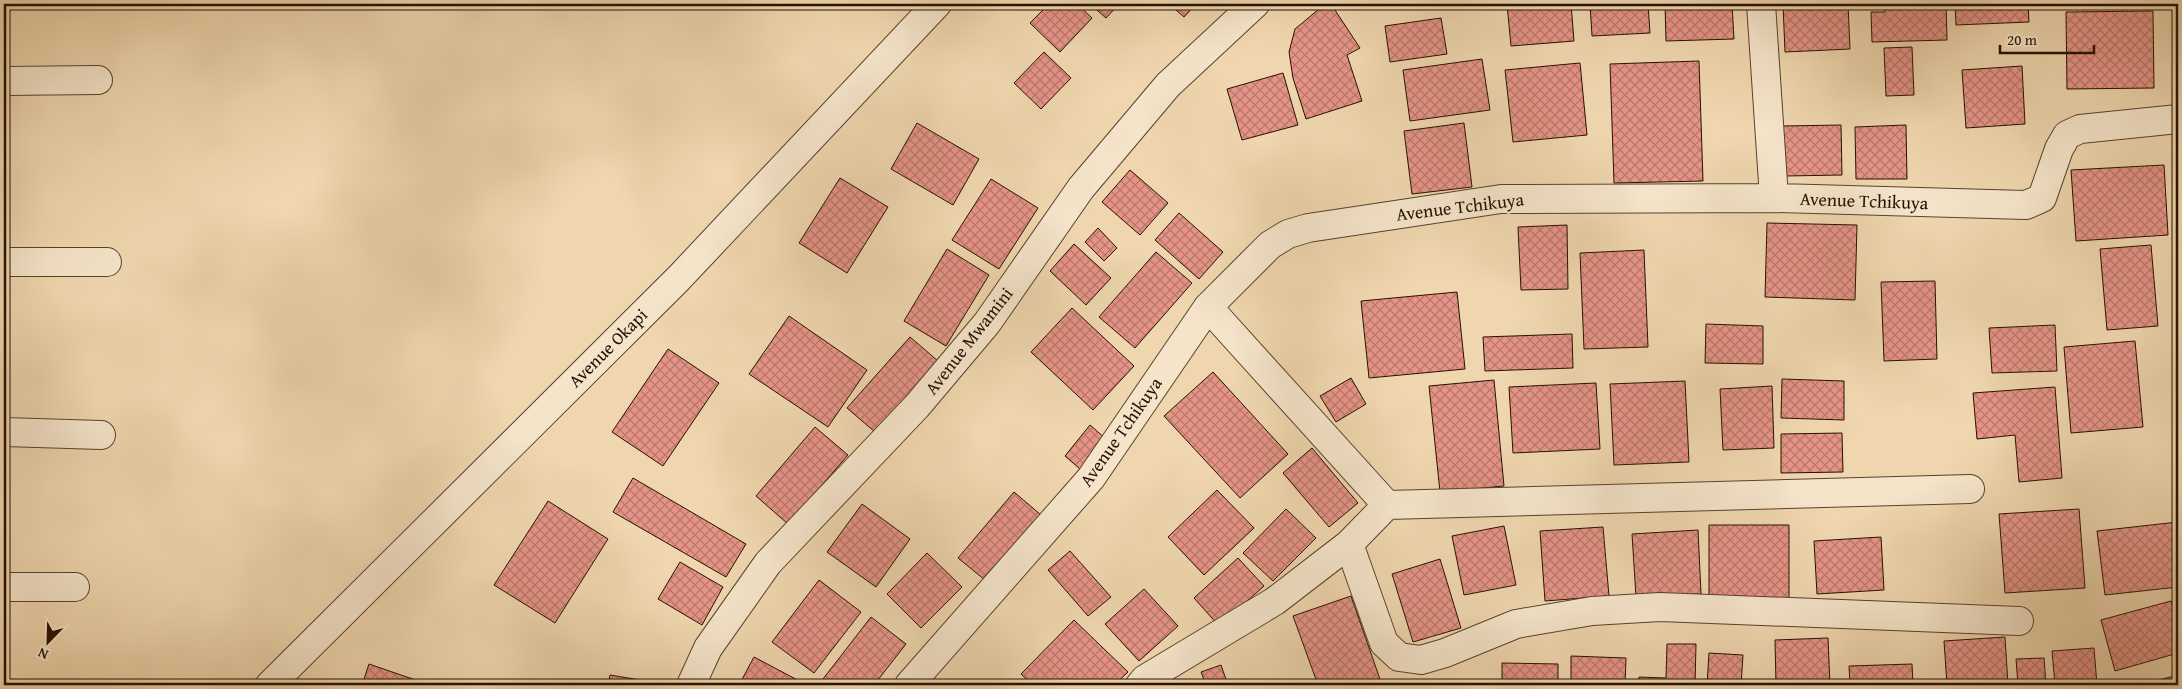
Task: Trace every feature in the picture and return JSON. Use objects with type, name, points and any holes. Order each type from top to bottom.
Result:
[{"type":"street","name":"Avenue Okapi","points":[[270,685],[678,278],[937,4]]},
{"type":"street","name":"Avenue Mwamini","points":[[691,685],[708,648],[768,563],[918,406],[974,338],[1081,188],[1168,84],[1255,4]]},
{"type":"street","points":[[1761,4],[1774,198]]},
{"type":"street","points":[[4,81],[98,80]]},
{"type":"street","name":"Avenue Tchikuya","points":[[909,685],[1091,478],[1208,307],[1270,246],[1288,234],[1308,228],[1502,199],[1774,198],[2026,205],[2042,198],[2059,149],[2067,135],[2080,129],[2178,119]]},
{"type":"street","points":[[4,262],[107,262]]},
{"type":"street","points":[[1208,307],[1387,505]]},
{"type":"street","points":[[4,432],[101,435]]},
{"type":"street","points":[[1140,685],[1145,679],[1275,601],[1349,544],[1387,505],[1970,489]]},
{"type":"street","points":[[1349,544],[1384,643],[1399,657],[1421,660],[1446,653],[1516,624],[1592,611],[1660,607],[2019,621]]},
{"type":"street","points":[[4,587],[75,587]]},
{"type":"building","points":[[1049,4],[1077,4],[1092,18],[1060,52],[1030,23]]},
{"type":"building","points":[[1090,4],[1119,4],[1106,18]]},
{"type":"building","points":[[1169,4],[1196,4],[1184,17]]},
{"type":"building","points":[[1325,4],[1331,4],[1360,48],[1347,55],[1362,101],[1306,119],[1293,78],[1289,52],[1295,29]]},
{"type":"building","points":[[1507,4],[1571,4],[1574,41],[1511,46]]},
{"type":"building","points":[[1590,4],[1648,4],[1650,33],[1592,36]]},
{"type":"building","points":[[1665,4],[1732,4],[1734,39],[1666,41]]},
{"type":"building","points":[[1783,4],[1848,4],[1850,49],[1785,52]]},
{"type":"building","points":[[1885,4],[1946,4],[1947,40],[1872,42],[1871,12],[1885,12]]},
{"type":"building","points":[[1955,4],[2028,4],[2029,22],[1956,25]]},
{"type":"building","points":[[2105,4],[2105,5],[2041,5]]},
{"type":"building","points":[[2153,11],[2154,88],[2067,89],[2066,12]]},
{"type":"building","points":[[1441,18],[1447,54],[1390,62],[1385,26]]},
{"type":"building","points":[[1912,47],[1914,95],[1886,96],[1884,48]]},
{"type":"building","points":[[1044,52],[1071,78],[1041,109],[1014,83]]},
{"type":"building","points":[[1482,59],[1490,110],[1410,121],[1403,70]]},
{"type":"building","points":[[1699,61],[1703,181],[1614,183],[1610,64]]},
{"type":"building","points":[[1580,63],[1587,135],[1513,142],[1505,70]]},
{"type":"building","points":[[2022,66],[2025,124],[1966,128],[1962,70]]},
{"type":"building","points":[[1283,73],[1298,125],[1242,140],[1227,89]]},
{"type":"building","points":[[917,123],[979,159],[953,205],[891,169]]},
{"type":"building","points":[[1464,123],[1472,187],[1412,194],[1404,131]]},
{"type":"building","points":[[1841,125],[1842,175],[1785,176],[1783,126]]},
{"type":"building","points":[[1906,125],[1907,179],[1856,179],[1855,127]]},
{"type":"building","points":[[2164,165],[2168,235],[2076,241],[2071,170]]},
{"type":"building","points":[[1130,170],[1168,203],[1140,235],[1102,202]]},
{"type":"building","points":[[840,178],[888,207],[847,273],[799,243]]},
{"type":"building","points":[[991,179],[1038,208],[999,269],[952,240]]},
{"type":"building","points":[[1179,213],[1223,252],[1199,279],[1155,240]]},
{"type":"building","points":[[1767,223],[1857,225],[1855,300],[1765,297]]},
{"type":"building","points":[[1567,225],[1568,289],[1521,290],[1518,227]]},
{"type":"building","points":[[1098,228],[1117,248],[1104,261],[1085,242]]},
{"type":"building","points":[[1074,244],[1111,278],[1086,305],[1050,271]]},
{"type":"building","points":[[2151,245],[2158,326],[2107,330],[2100,249]]},
{"type":"building","points":[[947,249],[989,275],[946,346],[904,321]]},
{"type":"building","points":[[1644,250],[1648,347],[1584,349],[1580,253]]},
{"type":"building","points":[[1156,252],[1192,283],[1135,348],[1099,317]]},
{"type":"building","points":[[1935,281],[1937,359],[1884,361],[1881,282]]},
{"type":"building","points":[[1457,292],[1465,369],[1369,378],[1361,301]]},
{"type":"building","points":[[1072,308],[1134,366],[1093,410],[1031,352]]},
{"type":"building","points":[[789,316],[867,370],[828,427],[749,374]]},
{"type":"building","points":[[1706,324],[1763,326],[1763,364],[1705,363]]},
{"type":"building","points":[[2055,325],[2057,371],[1992,373],[1989,328]]},
{"type":"building","points":[[1572,334],[1573,368],[1485,371],[1483,337]]},
{"type":"building","points":[[910,337],[938,361],[875,432],[847,408]]},
{"type":"building","points":[[2135,341],[2143,427],[2071,433],[2064,347]]},
{"type":"building","points":[[668,349],[719,383],[663,466],[612,432]]},
{"type":"building","points":[[1213,372],[1288,454],[1240,498],[1164,416]]},
{"type":"building","points":[[1351,378],[1366,404],[1336,422],[1320,396]]},
{"type":"building","points":[[1782,379],[1844,381],[1844,420],[1781,418]]},
{"type":"building","points":[[1494,380],[1504,486],[1440,492],[1429,386]]},
{"type":"building","points":[[1685,381],[1689,462],[1614,465],[1610,384]]},
{"type":"building","points":[[1596,383],[1600,449],[1513,453],[1509,387]]},
{"type":"building","points":[[1772,386],[1774,448],[1723,450],[1720,389]]},
{"type":"building","points":[[2055,387],[2062,478],[2019,482],[2015,435],[1977,439],[1973,393]]},
{"type":"building","points":[[1090,425],[1106,439],[1080,469],[1065,456]]},
{"type":"building","points":[[815,427],[848,455],[788,524],[756,496]]},
{"type":"building","points":[[1842,433],[1843,472],[1781,473],[1781,434]]},
{"type":"building","points":[[1312,448],[1358,503],[1329,527],[1283,473]]},
{"type":"building","points":[[633,478],[746,544],[726,577],[613,512]]},
{"type":"building","points":[[1217,490],[1254,528],[1204,575],[1168,537]]},
{"type":"building","points":[[1014,492],[1041,515],[985,580],[958,558]]},
{"type":"building","points":[[548,501],[608,539],[555,623],[494,585]]},
{"type":"building","points":[[862,504],[910,539],[876,587],[827,552]]},
{"type":"building","points":[[1286,509],[1316,538],[1273,581],[1243,553]]},
{"type":"building","points":[[2079,509],[2085,588],[2005,593],[1999,514]]},
{"type":"building","points":[[2178,522],[2178,587],[2105,595],[2097,531]]},
{"type":"building","points":[[1709,525],[1789,525],[1789,599],[1709,599]]},
{"type":"building","points":[[1504,526],[1516,585],[1464,595],[1452,536]]},
{"type":"building","points":[[1603,527],[1609,596],[1545,601],[1540,531]]},
{"type":"building","points":[[1698,530],[1701,594],[1636,597],[1632,534]]},
{"type":"building","points":[[1881,537],[1884,590],[1817,594],[1814,541]]},
{"type":"building","points":[[1070,551],[1111,597],[1088,616],[1048,570]]},
{"type":"building","points":[[927,553],[962,587],[921,628],[887,594]]},
{"type":"building","points":[[1238,558],[1264,586],[1219,626],[1194,598]]},
{"type":"building","points":[[1440,559],[1461,628],[1413,642],[1392,574]]},
{"type":"building","points":[[680,562],[723,587],[702,625],[658,599]]},
{"type":"building","points":[[819,580],[861,612],[814,673],[772,642]]},
{"type":"building","points":[[1144,589],[1178,626],[1139,661],[1105,624]]},
{"type":"building","points":[[1351,596],[1382,685],[1318,685],[1293,616]]},
{"type":"building","points":[[2171,601],[2178,627],[2178,653],[2115,671],[2101,620]]},
{"type":"building","points":[[871,617],[906,644],[874,685],[832,685],[823,679]]},
{"type":"building","points":[[1074,620],[1128,672],[1114,685],[1033,685],[1021,674]]},
{"type":"building","points":[[2005,637],[2008,685],[1947,685],[1944,641]]},
{"type":"building","points":[[1828,638],[1830,685],[1776,685],[1775,640]]},
{"type":"building","points":[[1667,644],[1696,644],[1695,685],[1638,685],[1639,677],[1666,678]]},
{"type":"building","points":[[2094,648],[2097,685],[2055,685],[2052,651]]},
{"type":"building","points":[[1709,653],[1743,655],[1741,685],[1707,685]]},
{"type":"building","points":[[1571,656],[1626,658],[1625,685],[1571,685]]},
{"type":"building","points":[[754,657],[805,684],[739,685]]},
{"type":"building","points":[[2044,658],[2046,685],[2018,685],[2016,659]]},
{"type":"building","points":[[1502,663],[1558,664],[1558,685],[1502,685]]},
{"type":"building","points":[[369,664],[430,685],[362,685]]},
{"type":"building","points":[[1912,664],[1913,685],[1850,685],[1849,666]]},
{"type":"building","points":[[1221,665],[1228,685],[1206,685],[1201,672]]},
{"type":"building","points":[[610,675],[659,683],[659,685],[608,685]]},
{"type":"building","points":[[2178,675],[2178,685],[2139,685]]},
{"type":"building","points":[[494,683],[540,684],[540,685],[494,685]]}]
